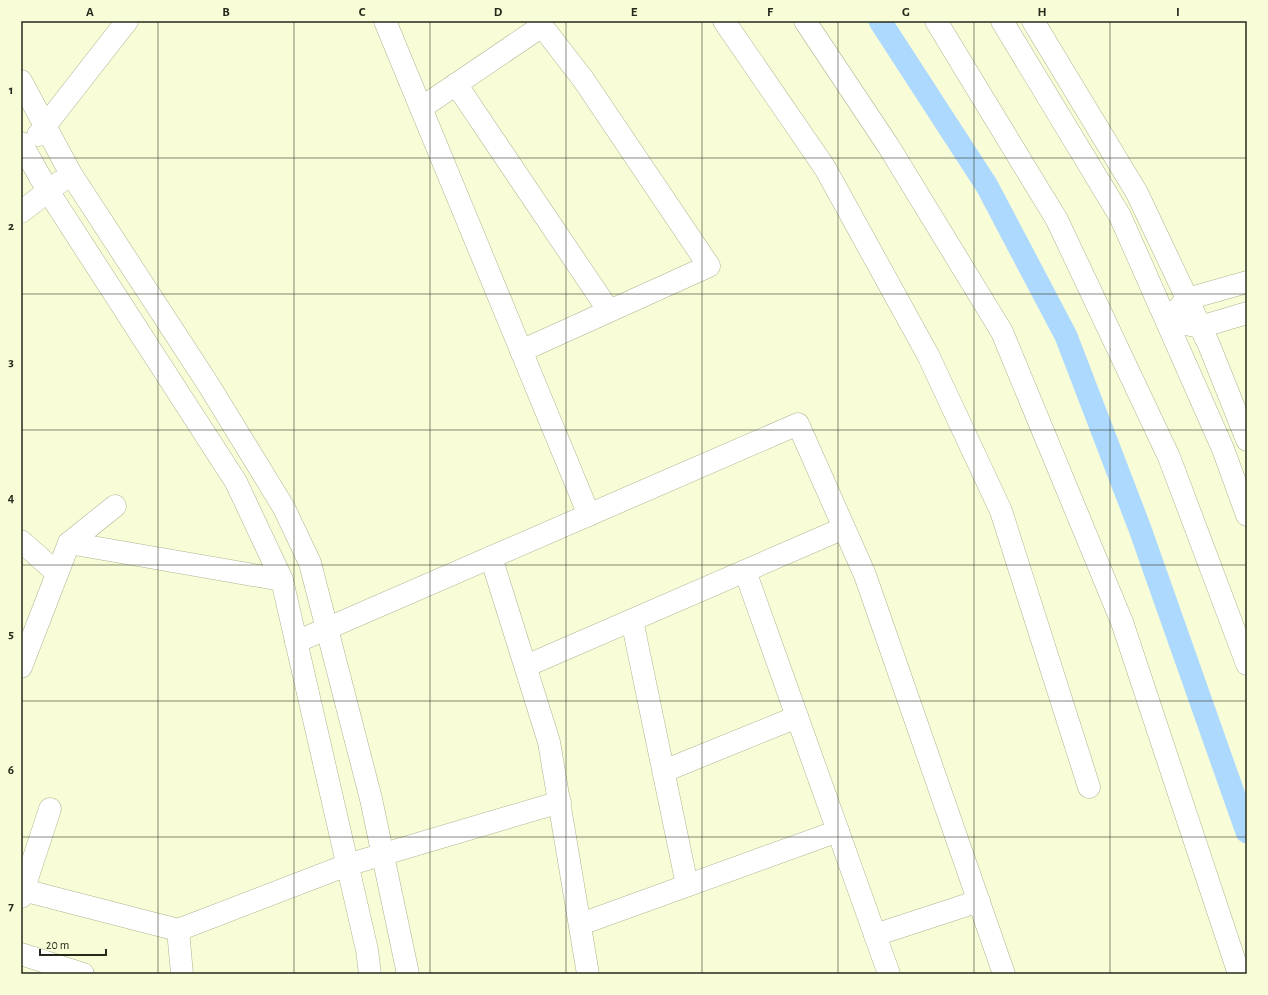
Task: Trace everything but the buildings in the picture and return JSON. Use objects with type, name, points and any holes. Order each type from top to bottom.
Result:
[{"type":"street","points":[[126,21],[45,126],[23,147],[48,191],[236,482],[282,580],[367,950],[370,974]]},
{"type":"street","points":[[386,21],[588,515]]},
{"type":"street","points":[[724,21],[825,168],[931,362],[1001,511],[1089,787]]},
{"type":"street","points":[[805,21],[889,147],[1002,332],[1122,622],[1239,974]]},
{"type":"street","points":[[936,21],[1057,220],[1169,457],[1247,664]]},
{"type":"street","points":[[1002,21],[1120,216],[1223,449],[1247,515]]},
{"type":"street","points":[[1033,21],[1137,194],[1200,327],[1247,440]]},
{"type":"street","points":[[421,108],[540,23],[583,79],[709,266],[521,351]]},
{"type":"street","points":[[21,81],[71,174],[208,384],[284,508],[310,563],[371,799],[408,974]]},
{"type":"street","points":[[456,84],[609,311]]},
{"type":"street","points":[[21,212],[71,174]]},
{"type":"street","points":[[1167,321],[1187,299],[1247,282]]},
{"type":"street","points":[[1167,321],[1200,327],[1247,313]]},
{"type":"street","points":[[296,642],[798,424],[865,575],[1004,974]]},
{"type":"street","points":[[21,667],[69,543],[115,506]]},
{"type":"street","points":[[526,666],[844,528]]},
{"type":"street","points":[[21,541],[57,574]]},
{"type":"street","points":[[69,543],[282,580]]},
{"type":"street","points":[[491,557],[550,742],[588,974]]},
{"type":"street","points":[[745,571],[889,974]]},
{"type":"street","points":[[632,620],[688,885]]},
{"type":"street","points":[[664,771],[797,717]]},
{"type":"street","points":[[50,809],[22,893],[178,930],[347,865],[560,802]]},
{"type":"street","points":[[580,924],[838,831]]},
{"type":"street","points":[[875,935],[979,901]]},
{"type":"street","points":[[178,930],[182,974]]},
{"type":"street","points":[[21,954],[82,974]]},
{"type":"waterway","points":[[880,21],[987,186],[1066,336],[1140,529],[1247,832]]}]
